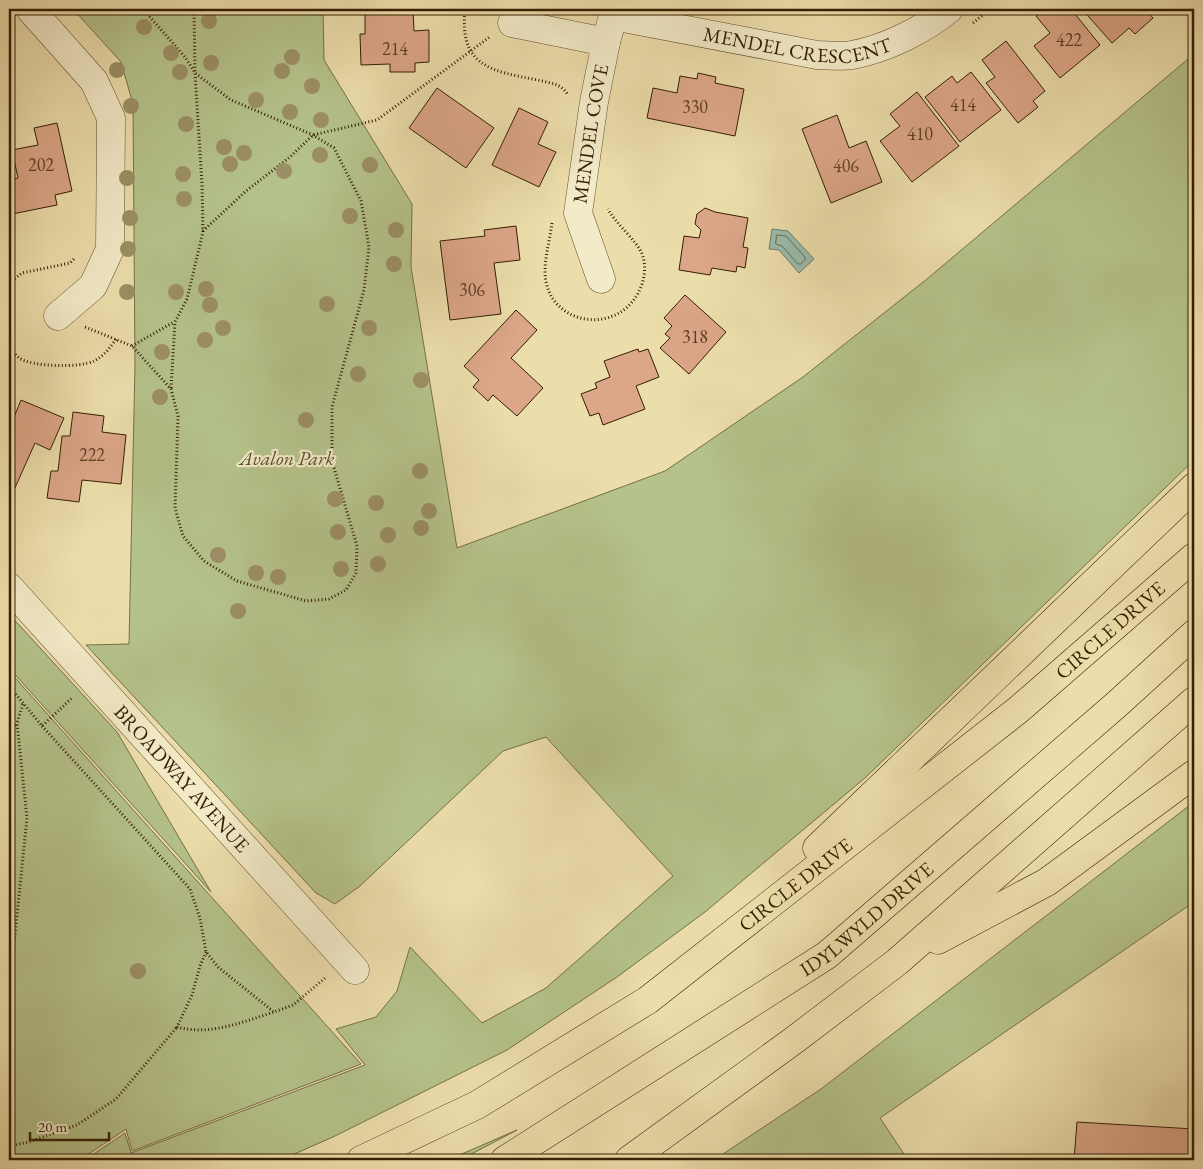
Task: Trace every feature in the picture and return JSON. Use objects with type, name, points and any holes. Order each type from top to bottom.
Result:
[{"type":"highway","points":[[736,931],[837,828],[1194,486]]},
{"type":"highway","name":"CIRCLE DRIVE","points":[[361,1160],[477,1105],[648,1000],[1018,710],[1194,557]]},
{"type":"highway","name":"IDYLWYLD DRIVE","points":[[504,1160],[827,955],[1116,705],[1194,634]]},
{"type":"highway","points":[[630,1160],[794,1041],[897,962],[1194,701]]},
{"type":"highway","points":[[897,962],[1047,882],[1194,774]]},
{"type":"street","points":[[30,9],[94,81],[111,118],[110,249],[93,286],[58,316]]},
{"type":"street","name":"MENDEL CRESCENT","points":[[614,12],[817,55],[851,55],[895,42],[939,17],[958,18]]},
{"type":"street","name":"MENDEL COVE","points":[[601,279],[578,213],[594,102],[614,12]]},
{"type":"street","points":[[512,23],[606,42]]},
{"type":"street","name":"BROADWAY AVENUE","points":[[9,587],[351,965]]},
{"type":"path","points":[[145,9],[185,57],[195,73],[231,100],[313,135],[334,148],[361,201],[369,248],[364,290],[332,407],[332,461],[357,546],[356,573],[346,590],[329,599],[306,601],[237,581],[204,560],[184,536],[175,508],[178,416],[171,389],[175,322],[187,299],[202,232],[202,184],[195,73],[194,9]]},
{"type":"path","points":[[465,9],[464,39],[469,51],[488,68],[557,84],[566,91],[570,98]]},
{"type":"path","points":[[958,18],[990,9]]},
{"type":"path","points":[[202,232],[246,191],[313,135],[377,120],[469,51]]},
{"type":"path","points":[[552,223],[545,273],[548,289],[557,304],[578,319],[593,320],[617,315],[630,306],[639,294],[645,274],[642,254],[608,211],[606,204]]},
{"type":"path","points":[[9,283],[22,272],[70,264],[78,255]]},
{"type":"path","points":[[132,346],[175,322]]},
{"type":"path","points":[[9,346],[20,358],[35,363],[71,366],[93,362],[107,352],[116,339],[132,346],[171,389]]},
{"type":"path","points":[[42,726],[92,679]]},
{"type":"path","points":[[9,686],[42,726],[190,889],[200,918],[206,952],[218,967],[274,1012]]},
{"type":"path","points":[[9,734],[17,722],[23,704]]},
{"type":"path","points":[[9,954],[14,944],[27,818],[17,722]]},
{"type":"path","points":[[9,1146],[29,1142],[76,1125],[116,1099],[177,1027],[192,995],[206,952]]},
{"type":"path","points":[[177,1027],[191,1031],[223,1028],[274,1012],[293,1005],[351,965]]},
{"type":"green space","name":"Avalon Park","points":[[73,9],[323,9],[324,60],[412,204],[411,267],[457,548],[665,471],[803,377],[927,279],[1194,54],[1194,460],[865,778],[705,912],[617,977],[507,1050],[335,1136],[281,1160],[85,1160],[125,1133],[131,1153],[365,1065],[336,1029],[376,1017],[397,991],[410,947],[482,1023],[546,988],[673,876],[546,737],[503,751],[360,886],[335,904],[316,893],[86,645],[129,644],[135,365],[133,104],[121,62]]},
{"type":"green space","points":[[9,614],[117,732],[211,892],[9,668]]},
{"type":"green space","points":[[9,671],[361,1064],[132,1151],[126,1129],[81,1159],[9,1160]]},
{"type":"green space","points":[[1194,802],[1194,902],[880,1118],[908,1160],[714,1160],[821,1089]]},
{"type":"green space","points":[[517,1130],[460,1160],[448,1160]]},
{"type":"water","points":[[772,229],[788,231],[814,259],[799,273],[779,250],[769,249]]},
{"type":"building","points":[[370,9],[413,9],[414,31],[429,30],[429,62],[415,63],[415,72],[390,72],[390,64],[361,65],[360,34],[365,34],[365,13],[370,13]]},
{"type":"building","points":[[1045,9],[1071,9],[1100,45],[1060,78],[1034,46],[1050,33],[1036,16]]},
{"type":"building","points":[[1082,9],[1145,9],[1153,18],[1135,34],[1129,28],[1112,43]]},
{"type":"building","points":[[1006,41],[1045,91],[1033,101],[1038,107],[1018,123],[986,83],[995,77],[982,60]]},
{"type":"building","points":[[971,72],[1001,110],[960,142],[925,97],[952,76],[957,83]]},
{"type":"building","points":[[698,73],[716,77],[715,83],[744,89],[735,136],[647,118],[653,88],[677,93],[680,76],[697,79]]},
{"type":"building","points":[[437,88],[494,128],[466,168],[409,128]]},
{"type":"building","points":[[917,92],[959,146],[912,182],[880,141],[900,126],[890,114]]},
{"type":"building","points":[[519,108],[548,122],[538,144],[556,152],[539,187],[492,165]]},
{"type":"building","points":[[837,115],[849,148],[866,141],[882,182],[831,203],[802,129]]},
{"type":"building","points":[[57,123],[72,191],[55,195],[57,205],[12,214],[9,198],[9,180],[18,178],[12,150],[38,145],[34,128]]},
{"type":"building","points":[[705,208],[715,212],[748,218],[743,247],[748,248],[745,268],[737,266],[736,272],[712,268],[710,275],[679,270],[684,236],[699,238],[701,230],[695,224],[697,214]]},
{"type":"building","points":[[516,226],[520,260],[494,263],[501,314],[450,320],[440,241],[485,236],[484,230]]},
{"type":"building","points":[[685,295],[726,332],[689,374],[660,348],[670,338],[665,334],[672,326],[664,318]]},
{"type":"building","points":[[516,310],[537,330],[511,358],[543,388],[517,416],[493,395],[488,401],[473,387],[479,380],[464,366]]},
{"type":"building","points":[[638,349],[639,352],[648,349],[659,377],[636,386],[645,409],[603,425],[599,413],[590,416],[581,394],[597,388],[595,383],[610,377],[604,361]]},
{"type":"building","points":[[21,400],[64,418],[50,450],[35,443],[14,490],[9,487],[9,421],[12,422]]},
{"type":"building","points":[[73,412],[104,416],[102,432],[126,435],[121,484],[82,480],[79,502],[47,498],[51,471],[58,471],[62,436],[70,436]]},
{"type":"building","points":[[1077,1122],[1194,1129],[1194,1160],[1074,1160]]}]
